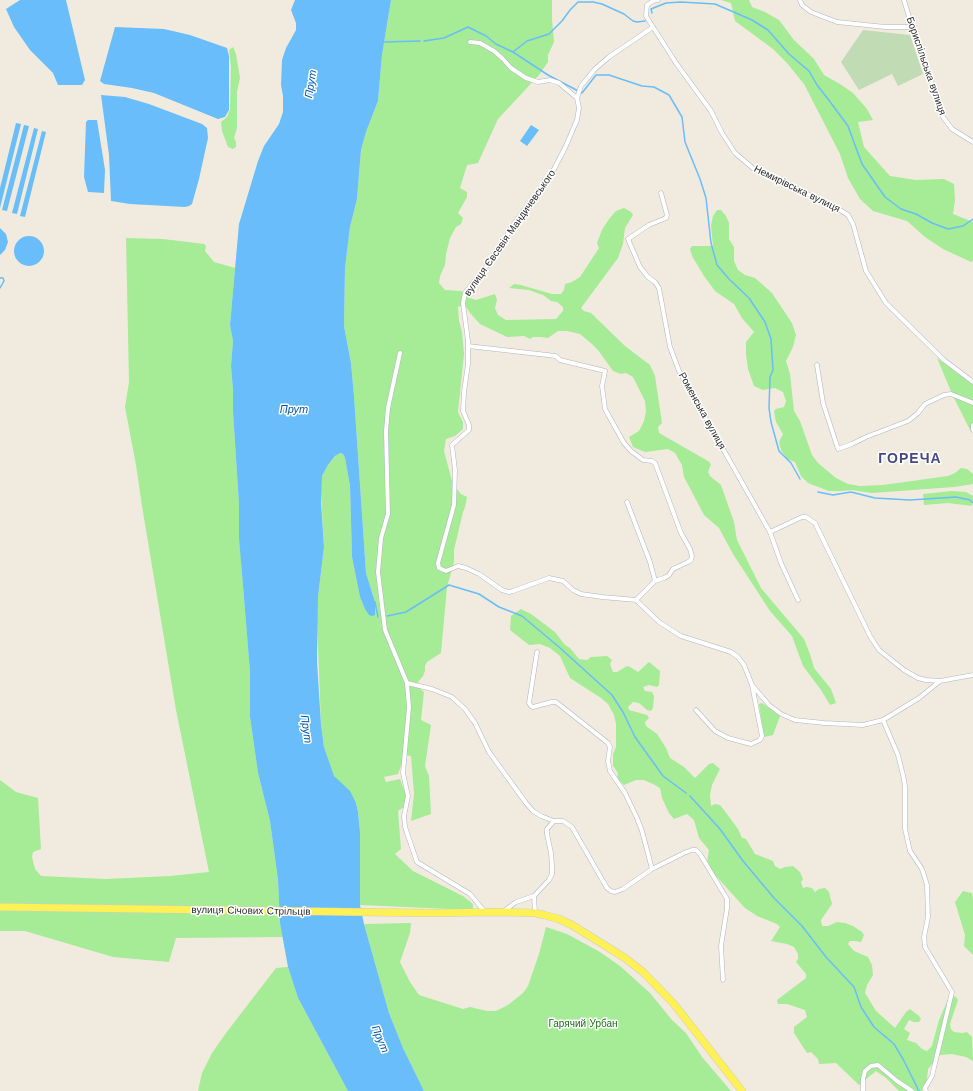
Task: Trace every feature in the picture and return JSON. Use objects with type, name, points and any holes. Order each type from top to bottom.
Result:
[{"type":"main road","name":"вулиця Січових Стрільців","points":[[0,907],[535,913],[559,919],[572,925],[625,958],[643,972],[674,1004],[742,1091]]},
{"type":"street","name":"Немирівська вулиця","points":[[658,0],[647,5],[646,16],[676,63],[711,111],[722,134],[734,153],[754,169],[787,183],[848,215],[853,224],[866,271],[886,303],[944,360],[973,382]]},
{"type":"street","points":[[800,0],[802,5],[811,12],[837,22],[886,27],[912,27]]},
{"type":"street","name":"Бориспільська вулиця","points":[[904,0],[943,117],[952,129],[973,142]]},
{"type":"street","name":"вулиця Євсевія Мандичевського","points":[[636,600],[581,594],[573,590],[563,581],[549,578],[513,592],[509,592],[502,590],[479,574],[466,568],[458,566],[442,571],[439,568],[438,563],[454,505],[455,470],[452,444],[469,430],[469,425],[463,411],[468,364],[468,346],[463,303],[465,293],[498,252],[511,228],[553,171],[566,148],[578,120],[579,108],[577,97],[580,86],[595,69],[609,57],[653,27]]},
{"type":"street","points":[[470,42],[480,43],[494,51],[511,68],[526,78],[538,82],[550,80],[559,83],[577,97]]},
{"type":"street","name":"Роменська вулиця","points":[[661,193],[667,215],[666,218],[649,225],[628,238],[640,267],[659,288],[670,347],[679,371],[770,532],[781,564],[798,600]]},
{"type":"street","points":[[468,346],[556,356],[560,360],[605,371],[602,386],[605,409],[624,443],[631,451],[643,460],[652,461],[655,463],[676,520],[692,556],[691,560],[673,569],[669,575],[655,581],[636,600],[659,622],[681,636],[730,652],[738,657],[744,665],[752,685],[762,736],[760,740],[751,744],[728,738],[715,731],[696,710]]},
{"type":"street","points":[[400,353],[388,408],[386,432],[388,514],[381,538],[378,572],[385,630],[407,683],[409,707],[403,773],[408,796],[404,816],[417,862],[470,894],[485,912]]},
{"type":"street","points":[[817,365],[823,402],[838,449],[908,421],[918,413],[925,404],[944,395],[951,394],[973,403]]},
{"type":"street","points":[[973,425],[973,430]]},
{"type":"street","points":[[627,502],[650,562],[655,581]]},
{"type":"street","points":[[770,532],[802,517],[806,517],[815,523],[870,636],[879,650],[904,670],[918,678],[940,681],[973,675]]},
{"type":"street","points":[[537,652],[529,703],[533,707],[556,702],[608,743],[610,747],[608,761],[610,771],[625,794],[637,818],[652,869]]},
{"type":"street","points":[[752,685],[769,705],[781,714],[795,720],[863,725],[883,720],[919,698],[940,681]]},
{"type":"street","points":[[407,683],[432,689],[452,697],[465,708],[475,723],[489,752],[526,803],[533,811],[541,816],[554,821],[563,821],[572,827],[607,888],[611,891],[615,892],[623,889],[652,869],[684,853],[696,850],[704,858],[726,899],[727,908],[721,946],[723,980]]},
{"type":"street","points":[[883,720],[898,755],[903,775],[905,786],[905,829],[910,851],[922,869],[927,885],[928,917],[924,937],[925,947],[952,992],[932,1076],[925,1088],[926,1091]]},
{"type":"street","points":[[502,912],[516,902],[534,896],[549,880],[552,874],[552,859],[547,829],[554,821]]},
{"type":"street","points":[[534,896],[535,913]]},
{"type":"street","points":[[863,1091],[865,1072],[871,1066],[878,1065],[912,1091]]},
{"type":"green space","points":[[391,0],[552,0],[554,42],[548,55],[548,62],[539,75],[498,119],[478,163],[467,165],[460,188],[467,192],[467,197],[458,213],[463,218],[461,224],[456,227],[450,238],[445,265],[440,276],[439,283],[445,290],[461,291],[470,298],[476,300],[495,294],[497,300],[495,308],[498,315],[506,320],[556,319],[563,311],[563,307],[557,302],[551,301],[543,295],[529,290],[509,288],[514,284],[552,294],[561,294],[564,290],[565,284],[580,277],[599,248],[597,243],[602,230],[609,219],[616,211],[624,208],[631,212],[633,215],[625,228],[623,244],[618,258],[581,308],[584,311],[591,313],[625,346],[650,365],[655,376],[662,423],[658,427],[659,433],[711,464],[708,472],[710,476],[721,485],[734,522],[737,540],[761,588],[804,639],[814,668],[831,689],[836,703],[830,705],[803,666],[792,636],[770,611],[733,554],[719,528],[704,515],[684,477],[682,465],[675,453],[668,449],[645,452],[633,447],[629,437],[639,431],[644,421],[646,411],[645,401],[633,377],[626,373],[621,374],[613,371],[598,350],[580,334],[567,331],[558,331],[548,338],[533,337],[530,339],[524,336],[507,337],[480,324],[465,305],[458,307],[464,354],[458,412],[463,422],[463,429],[455,436],[446,439],[444,451],[452,481],[461,494],[467,497],[454,550],[454,562],[447,587],[441,653],[427,662],[423,676],[418,682],[418,687],[424,692],[421,720],[431,725],[425,766],[429,776],[431,814],[411,821],[414,794],[411,756],[405,755],[398,774],[384,777],[386,782],[400,779],[406,795],[405,806],[398,811],[401,849],[395,854],[413,871],[463,896],[473,904],[473,910],[360,905],[360,832],[358,812],[356,803],[334,776],[324,747],[321,725],[317,619],[324,547],[321,492],[322,476],[328,465],[338,453],[343,454],[345,458],[350,486],[352,557],[360,597],[365,609],[375,612],[375,602],[366,573],[354,396],[351,363],[344,326],[345,268],[350,227],[357,199],[361,150],[378,101],[382,55]]},
{"type":"green space","points":[[721,0],[749,0],[752,7],[779,20],[794,40],[814,59],[824,75],[853,93],[867,109],[873,120],[858,122],[864,147],[890,176],[916,180],[944,179],[954,184],[955,200],[953,214],[973,222],[973,260],[971,262],[943,249],[925,237],[907,221],[873,211],[860,199],[848,178],[840,154],[804,84],[773,49],[735,21],[731,3]]},
{"type":"green space","points":[[863,30],[910,35],[923,74],[898,86],[892,74],[859,90],[841,62]]},
{"type":"green space","points":[[233,47],[236,54],[240,78],[237,92],[237,128],[234,138],[236,147],[233,149],[228,147],[222,131],[221,122],[227,117],[230,109],[231,67],[229,50]]},
{"type":"green space","points":[[717,210],[721,210],[729,223],[729,239],[734,247],[734,261],[738,270],[745,275],[755,278],[772,293],[792,323],[796,335],[793,347],[786,361],[790,374],[794,411],[800,421],[812,455],[818,463],[836,478],[848,484],[860,486],[883,485],[948,476],[961,468],[967,469],[973,474],[973,484],[954,487],[872,493],[852,490],[829,491],[808,483],[801,476],[795,462],[787,459],[781,450],[779,442],[783,434],[776,422],[774,411],[784,407],[786,401],[783,392],[775,388],[763,390],[754,386],[748,369],[746,342],[754,332],[742,318],[734,304],[715,291],[692,256],[690,249],[692,246],[713,246],[711,226],[713,216]]},
{"type":"green space","points":[[126,238],[163,239],[204,244],[206,246],[205,251],[214,262],[235,268],[230,325],[233,341],[231,366],[242,574],[250,672],[250,717],[258,773],[270,821],[278,880],[280,923],[283,937],[176,938],[169,962],[113,957],[25,931],[0,931],[0,780],[16,792],[38,798],[41,849],[33,852],[32,857],[35,869],[41,876],[106,879],[170,876],[209,872],[176,710],[136,465],[125,407],[129,382]]},
{"type":"green space","points":[[937,358],[973,385],[973,430],[971,432],[953,396]]},
{"type":"green space","points":[[952,491],[966,492],[973,496],[972,506],[948,503],[924,505],[923,494]]},
{"type":"green space","points":[[521,609],[531,614],[555,632],[579,659],[587,660],[591,657],[607,656],[612,660],[610,664],[613,672],[617,672],[627,666],[638,672],[649,662],[660,671],[659,685],[657,687],[649,685],[643,687],[645,691],[652,692],[654,696],[653,708],[651,711],[647,710],[639,703],[633,702],[628,707],[629,710],[647,715],[649,718],[645,722],[646,726],[657,734],[666,748],[670,758],[684,767],[695,778],[709,764],[713,763],[720,769],[712,785],[710,795],[711,806],[715,804],[720,805],[738,829],[742,838],[746,839],[755,854],[773,861],[775,866],[780,869],[793,866],[800,872],[803,879],[801,882],[803,888],[812,888],[815,892],[819,889],[825,888],[829,892],[832,904],[821,920],[822,926],[828,926],[837,922],[845,923],[862,932],[864,935],[861,942],[850,941],[848,944],[854,951],[868,957],[872,965],[873,975],[867,985],[865,993],[876,1011],[895,1028],[906,1012],[910,1009],[919,1016],[921,1019],[919,1022],[909,1020],[904,1029],[910,1033],[907,1040],[916,1043],[922,1049],[927,1051],[932,1046],[939,1020],[950,995],[956,997],[958,1000],[950,1024],[951,1029],[954,1032],[967,1032],[972,1037],[973,1061],[966,1057],[952,1054],[940,1055],[928,1069],[927,1080],[922,1091],[899,1091],[886,1078],[876,1071],[859,1085],[836,1063],[819,1064],[818,1059],[811,1052],[807,1053],[794,1033],[794,1027],[807,1017],[805,1010],[787,1004],[778,1004],[777,1000],[806,978],[806,974],[796,962],[798,959],[798,954],[794,947],[771,941],[780,927],[777,924],[757,916],[745,908],[715,875],[707,862],[709,850],[699,838],[694,820],[687,814],[674,819],[669,813],[662,798],[660,788],[655,785],[644,780],[636,780],[624,785],[617,778],[618,773],[613,766],[613,754],[616,747],[616,724],[614,715],[608,704],[570,678],[560,656],[550,648],[540,644],[529,645],[510,630],[511,616]]},
{"type":"green space","points":[[762,703],[780,716],[773,735],[764,737],[759,704]]},
{"type":"green space","points":[[963,891],[972,893],[973,955],[964,946],[965,935],[955,902]]},
{"type":"green space","name":"Гарячий Урбан","points":[[411,923],[410,933],[400,962],[410,982],[419,995],[463,1009],[470,1007],[487,1011],[496,1011],[508,1005],[523,993],[528,986],[546,927],[567,934],[600,952],[620,966],[650,993],[672,1020],[686,1033],[702,1057],[731,1091],[424,1091],[403,1048],[389,1013],[364,924]]},
{"type":"green space","points":[[288,967],[298,998],[348,1091],[198,1091],[202,1073],[212,1053],[226,1033],[276,968]]},
{"type":"water","points":[[20,0],[66,0],[85,80],[82,85],[58,85],[53,73],[30,50],[14,27],[6,9]]},
{"type":"water","name":"Прут","points":[[295,0],[391,0],[382,55],[378,101],[361,150],[357,199],[350,227],[345,268],[344,326],[351,363],[354,396],[366,573],[375,602],[375,615],[369,615],[360,597],[352,557],[350,486],[345,458],[343,454],[340,453],[335,456],[322,476],[321,502],[324,547],[318,597],[317,661],[321,725],[324,747],[334,776],[350,791],[356,803],[358,812],[360,832],[360,905],[364,924],[389,1013],[403,1048],[424,1091],[348,1091],[298,998],[288,967],[280,923],[278,880],[270,821],[258,773],[250,717],[250,672],[239,537],[239,504],[231,366],[233,341],[230,325],[239,224],[258,161],[264,146],[279,124],[283,112],[281,85],[282,60],[286,48],[296,30],[296,23],[291,10]]},
{"type":"water","points":[[115,27],[164,29],[190,35],[227,48],[229,56],[229,110],[225,117],[218,119],[154,93],[104,84],[100,81]]},
{"type":"water","points":[[101,95],[125,97],[149,104],[202,124],[207,128],[208,138],[192,204],[185,207],[130,204],[111,201],[109,155]]},
{"type":"water","points":[[88,120],[97,120],[105,170],[104,193],[88,192],[84,177],[86,122]]},
{"type":"water","points":[[16,123],[21,124],[0,208],[0,188]]},
{"type":"water","points":[[24,125],[29,126],[7,211],[2,210]]},
{"type":"water","points":[[531,125],[539,130],[527,146],[520,141]]},
{"type":"water","points":[[34,128],[38,129],[17,214],[12,213]]},
{"type":"water","points":[[42,131],[46,132],[25,217],[20,216]]},
{"type":"water","points":[[0,228],[6,234],[8,242],[5,250],[0,255]]},
{"type":"water","points":[[29,236],[40,240],[44,251],[40,262],[29,266],[18,262],[14,251],[18,240]]},
{"type":"waterway","points":[[513,52],[527,41],[549,34],[578,2],[593,2],[602,4],[624,14],[633,21],[645,21]]},
{"type":"waterway","points":[[652,13],[651,9],[666,3],[681,2],[715,4],[752,20],[768,30],[789,54],[809,71],[817,85],[848,126],[862,164],[885,197],[901,209],[916,214],[932,223],[948,229],[963,226],[973,219]]},
{"type":"waterway","points":[[424,41],[444,38],[468,27],[486,36],[496,44],[513,52],[548,75],[582,93],[596,75],[609,75],[642,86],[654,87],[669,95],[682,117],[685,142],[706,198],[711,243],[717,265],[749,298],[765,322],[771,339],[773,370],[770,377],[769,408],[771,422],[779,451],[791,463],[800,479]]},
{"type":"waterway","points":[[384,42],[420,41]]},
{"type":"waterway","points":[[0,278],[3,278],[4,281],[0,288]]},
{"type":"waterway","points":[[818,492],[833,495],[851,492],[875,498],[910,500],[956,497],[970,500],[973,503]]},
{"type":"waterway","points":[[387,616],[406,612],[449,585],[479,594],[499,607],[522,616],[612,695],[623,712],[635,737],[663,776],[686,793]]},
{"type":"waterway","points":[[375,602],[378,617]]},
{"type":"waterway","points":[[690,796],[720,829],[743,861],[774,898],[802,926],[826,957],[854,987],[861,1007],[874,1027],[894,1044],[919,1091]]},
{"type":"district","name":"ГОРЕЧА","points":[[910,459]]}]
